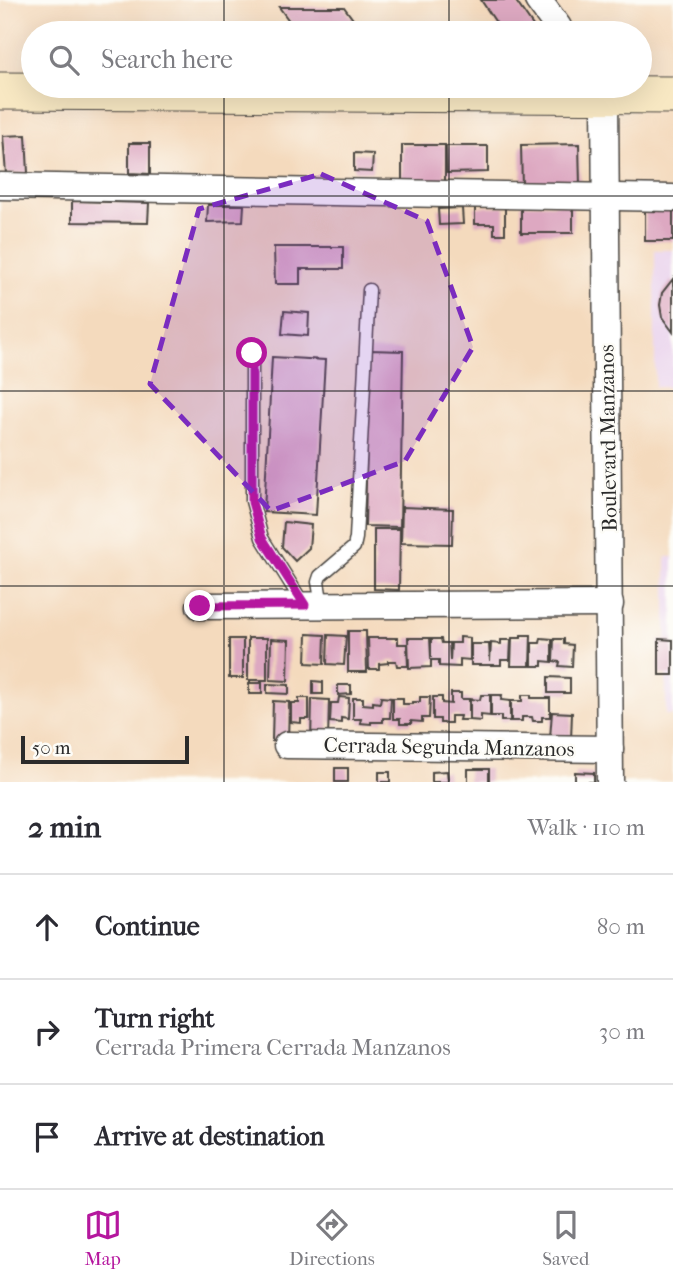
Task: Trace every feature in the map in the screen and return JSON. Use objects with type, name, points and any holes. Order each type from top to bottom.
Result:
[{"type":"main road","points":[[0,91],[21,91]]},
{"type":"main road","points":[[652,94],[673,95]]},
{"type":"street","points":[[538,0],[554,21]]},
{"type":"street","name":"Boulevard Manzanos","points":[[584,98],[606,198],[610,782]]},
{"type":"street","points":[[0,187],[673,198]]},
{"type":"street","points":[[200,606],[610,604]]},
{"type":"street","name":"Cerrada Segunda Manzanos","points":[[287,745],[610,749]]},
{"type":"lane","points":[[313,605],[320,576],[354,547],[356,538],[369,290]]},
{"type":"lane","points":[[252,353],[252,502],[262,538],[313,605]]},
{"type":"highlighted area","points":[[321,174],[427,221],[473,347],[405,461],[271,511],[150,384],[199,209]]},
{"type":"shaded area","points":[[655,250],[673,250],[673,387],[655,387]]},
{"type":"shaded area","points":[[666,557],[673,557],[673,715],[666,715]]},
{"type":"building","points":[[481,0],[515,0],[530,21],[495,21]]},
{"type":"building","points":[[279,7],[344,7],[354,21],[289,21]]},
{"type":"building","points":[[26,135],[28,173],[6,174],[3,136]]},
{"type":"building","points":[[129,143],[150,143],[150,174],[129,173]]},
{"type":"building","points":[[579,144],[580,186],[522,187],[521,145]]},
{"type":"building","points":[[402,145],[445,145],[445,185],[402,185]]},
{"type":"building","points":[[446,146],[488,146],[488,172],[447,173]]},
{"type":"building","points":[[354,153],[373,154],[372,172],[354,171]]},
{"type":"building","points":[[72,201],[149,203],[148,223],[72,222]]},
{"type":"building","points":[[521,204],[573,204],[573,233],[521,233]]},
{"type":"building","points":[[208,205],[244,205],[243,221],[207,222]]},
{"type":"building","points":[[505,206],[505,234],[494,234],[494,224],[475,224],[475,207]]},
{"type":"building","points":[[462,208],[463,224],[439,225],[438,209]]},
{"type":"building","points":[[645,208],[673,209],[673,241],[645,241]]},
{"type":"building","points":[[274,247],[343,247],[343,269],[300,269],[300,284],[275,284]]},
{"type":"building","points":[[673,279],[673,332],[662,317],[660,305],[662,293]]},
{"type":"building","points":[[284,311],[309,313],[308,336],[282,334]]},
{"type":"building","points":[[369,350],[403,351],[400,527],[365,526]]},
{"type":"building","points":[[272,357],[325,360],[316,515],[264,512]]},
{"type":"building","points":[[402,507],[453,509],[452,544],[401,543]]},
{"type":"building","points":[[284,522],[311,525],[309,548],[295,561],[282,547]]},
{"type":"building","points":[[374,529],[400,529],[399,590],[374,589]]},
{"type":"building","points":[[348,631],[366,631],[367,672],[348,672]]},
{"type":"building","points":[[307,634],[325,635],[324,664],[306,663]]},
{"type":"building","points":[[328,635],[346,636],[344,665],[327,664]]},
{"type":"building","points":[[521,635],[531,635],[530,666],[511,666],[512,638],[521,638]]},
{"type":"building","points":[[460,637],[470,638],[470,660],[460,659],[460,667],[439,666],[439,660],[431,660],[431,667],[409,668],[408,638],[430,638],[431,658],[431,639],[441,639],[442,643],[449,643],[450,661],[451,643],[460,643]]},
{"type":"building","points":[[248,638],[267,638],[267,680],[248,680]]},
{"type":"building","points":[[368,638],[398,638],[398,644],[407,644],[408,666],[397,666],[396,661],[388,661],[379,664],[379,669],[369,669]]},
{"type":"building","points":[[541,638],[552,639],[552,662],[542,661],[542,666],[532,666],[532,643],[540,643]]},
{"type":"building","points":[[229,639],[243,639],[243,678],[229,678]]},
{"type":"building","points":[[271,639],[289,640],[288,681],[270,680]]},
{"type":"building","points":[[554,639],[564,639],[564,644],[573,645],[572,667],[559,666],[560,662],[553,661]]},
{"type":"building","points":[[659,639],[673,640],[673,675],[659,675]]},
{"type":"building","points":[[501,640],[511,640],[510,660],[501,660],[501,665],[471,665],[471,644],[489,644],[490,661],[491,643],[501,644]]},
{"type":"building","points":[[548,677],[570,678],[570,693],[548,693]]},
{"type":"building","points":[[313,681],[323,682],[323,694],[313,694]]},
{"type":"building","points":[[249,683],[262,683],[262,694],[249,694]]},
{"type":"building","points":[[267,684],[289,685],[289,694],[267,693]]},
{"type":"building","points":[[338,685],[351,685],[351,694],[338,695]]},
{"type":"building","points":[[451,693],[461,693],[461,699],[469,699],[469,720],[459,720],[460,716],[451,716],[451,723],[440,723],[440,719],[433,719],[433,697],[442,697],[442,703],[451,704]]},
{"type":"building","points":[[481,695],[490,695],[490,716],[481,715],[481,721],[470,720],[470,699],[480,700]]},
{"type":"building","points":[[491,695],[502,695],[501,700],[510,701],[510,721],[501,721],[501,716],[491,716]]},
{"type":"building","points":[[522,695],[550,698],[550,717],[542,717],[542,721],[522,717],[522,721],[511,721],[511,701],[522,701]]},
{"type":"building","points":[[339,697],[349,698],[348,719],[341,718],[341,723],[330,722],[331,703],[338,703]]},
{"type":"building","points":[[381,697],[391,698],[390,718],[383,718],[383,722],[371,724],[360,723],[361,719],[353,719],[353,698],[363,698],[363,704],[373,705],[373,702],[380,703]]},
{"type":"building","points":[[420,697],[430,697],[429,718],[422,718],[422,722],[411,721],[411,724],[400,724],[400,719],[393,719],[393,698],[403,698],[403,704],[412,704],[420,702]]},
{"type":"building","points":[[299,698],[309,698],[309,719],[301,719],[301,723],[291,722],[291,703],[299,703]]},
{"type":"building","points":[[312,699],[329,700],[328,741],[311,741]]},
{"type":"building","points":[[273,701],[289,702],[288,742],[272,741]]},
{"type":"building","points":[[552,712],[572,713],[571,740],[550,738]]},
{"type":"building","points":[[335,768],[348,768],[348,782],[335,782]]},
{"type":"building","points":[[468,769],[489,769],[489,782],[468,782]]},
{"type":"building","points":[[447,771],[448,782],[432,782],[432,772]]},
{"type":"building","points":[[379,772],[390,772],[390,782],[379,782]]},
{"type":"building","points":[[575,772],[594,773],[594,782],[575,782]]},
{"type":"route","points":[[200,606],[305,605],[262,538],[252,502],[252,353]]}]
